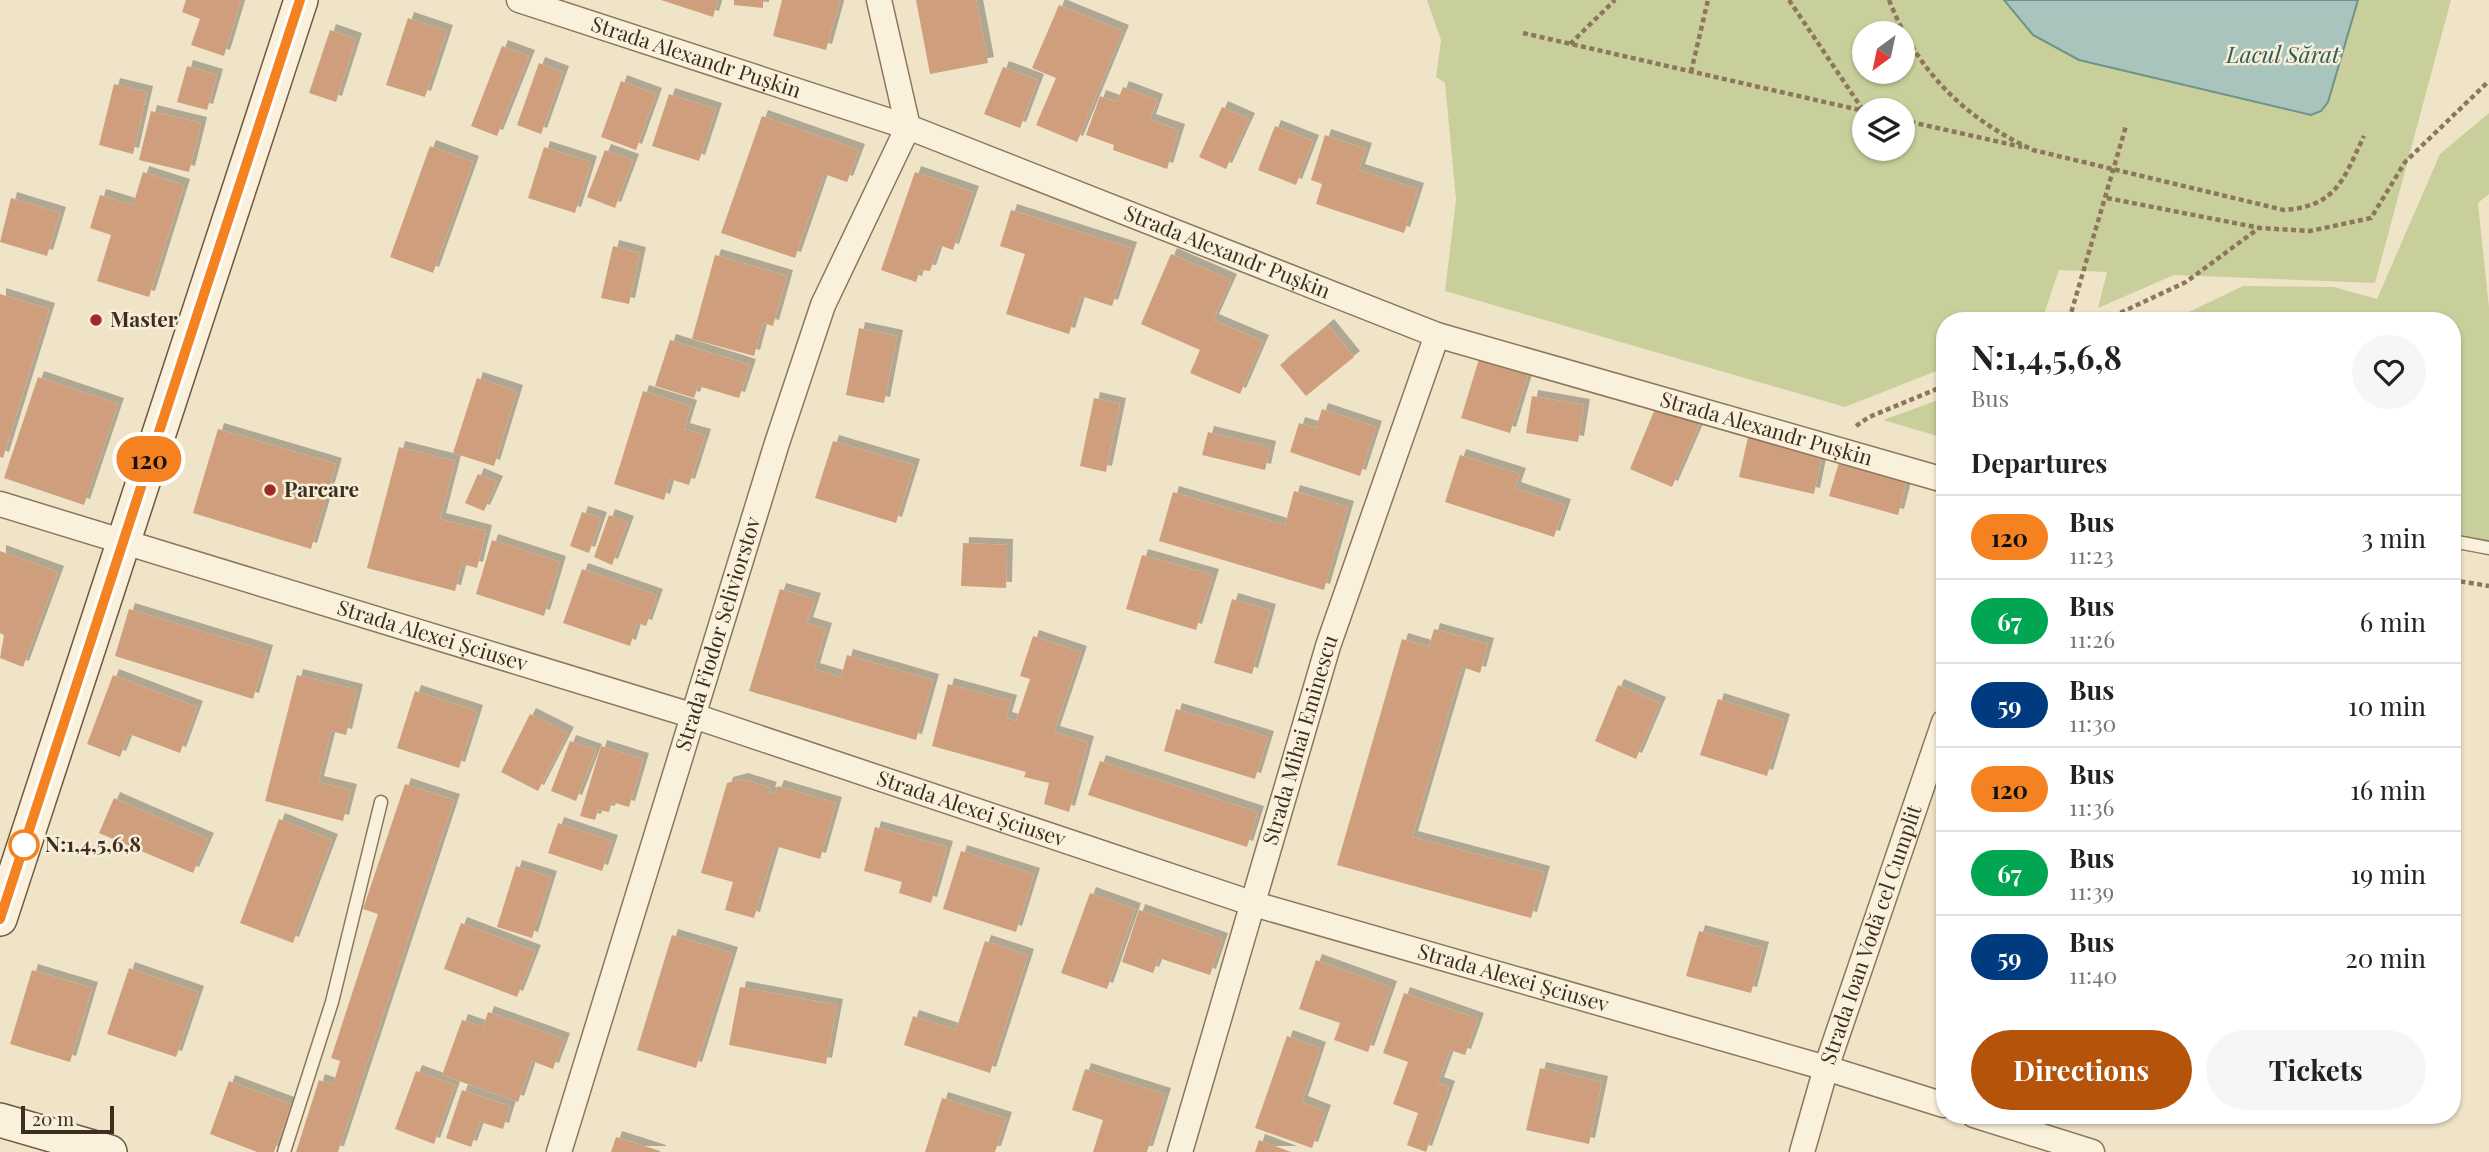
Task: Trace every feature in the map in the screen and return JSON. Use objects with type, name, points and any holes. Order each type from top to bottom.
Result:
[{"type":"main road","points":[[0,919],[300,0]]},
{"type":"main road","points":[[0,1120],[110,1152]]},
{"type":"street","name":"Strada Alexandr Pușkin","points":[[519,0],[908,127],[1437,335],[1936,478]]},
{"type":"street","points":[[879,0],[908,127]]},
{"type":"street","name":"Strada Fiodor Seliviorstov","points":[[559,1152],[777,443],[824,305],[908,127]]},
{"type":"street","name":"Strada Mihai Eminescu","points":[[1180,1152],[1328,646],[1437,335]]},
{"type":"street","name":"Strada Alexei Șciusev","points":[[0,504],[694,716],[1254,904],[1826,1068],[1936,1102]]},
{"type":"street","name":"Strada Ioan Vodă cel Cumplit","points":[[1802,1152],[1826,1068],[1936,745]]},
{"type":"street","points":[[2003,1124],[2092,1152]]},
{"type":"lane","points":[[2461,543],[2489,548]]},
{"type":"lane","points":[[284,1152],[332,1002],[381,802]]},
{"type":"path","points":[[1570,44],[1615,0]]},
{"type":"path","points":[[1691,72],[1708,0]]},
{"type":"path","points":[[1789,0],[1855,98]]},
{"type":"path","points":[[1889,0],[1901,30],[1942,90],[2000,135],[2033,150]]},
{"type":"path","points":[[1524,33],[1852,108]]},
{"type":"path","points":[[2107,198],[2260,228],[2310,231],[2371,218],[2405,162],[2489,81]]},
{"type":"path","points":[[1915,123],[2284,209],[2307,208],[2327,199],[2341,185],[2364,136]]},
{"type":"path","points":[[2071,312],[2116,170],[2126,126]]},
{"type":"path","points":[[2122,312],[2186,282],[2260,228]]},
{"type":"path","points":[[1829,446],[1869,417],[1936,389]]},
{"type":"path","points":[[2461,581],[2489,586]]},
{"type":"green space","points":[[1427,0],[2451,0],[2375,283],[2174,275],[2098,308],[2107,272],[2059,270],[2045,312],[1936,312],[1936,371],[1845,407],[1445,291],[1456,200],[1445,83],[1436,77],[1441,40]]},
{"type":"green space","points":[[2489,113],[2489,194],[2478,203],[2489,308],[2489,543],[2461,538],[2461,312],[2189,312],[2243,286],[2334,287],[2377,299],[2440,154]]},
{"type":"green space","points":[[1936,401],[1936,436],[1883,420]]},
{"type":"water","name":"Lacul Sărat","points":[[2004,0],[2358,0],[2328,102],[2321,111],[2311,115],[2079,60],[2033,35]]},
{"type":"building","points":[[186,0],[241,0],[224,56],[191,45],[200,19],[182,12]]},
{"type":"building","points":[[661,0],[718,0],[713,17]]},
{"type":"building","points":[[734,0],[763,0],[763,8],[734,5]]},
{"type":"building","points":[[782,0],[840,0],[826,50],[773,36]]},
{"type":"building","points":[[916,0],[976,0],[988,63],[930,74]]},
{"type":"building","points":[[1059,5],[1123,31],[1077,142],[1036,125],[1056,78],[1032,68]]},
{"type":"building","points":[[408,18],[447,31],[425,97],[386,85]]},
{"type":"building","points":[[330,30],[356,39],[336,102],[309,93]]},
{"type":"building","points":[[502,46],[529,56],[497,136],[471,126]]},
{"type":"building","points":[[539,63],[563,72],[541,134],[517,125]]},
{"type":"building","points":[[187,66],[217,75],[207,110],[177,102]]},
{"type":"building","points":[[1003,67],[1038,80],[1020,128],[984,114]]},
{"type":"building","points":[[621,81],[656,94],[636,150],[601,137]]},
{"type":"building","points":[[114,84],[147,92],[133,154],[99,145]]},
{"type":"building","points":[[1123,87],[1157,100],[1150,120],[1179,130],[1167,169],[1113,150],[1114,145],[1086,135],[1100,96],[1117,102]]},
{"type":"building","points":[[669,94],[716,109],[699,161],[652,146]]},
{"type":"building","points":[[1222,107],[1249,119],[1226,169],[1199,157]]},
{"type":"building","points":[[151,111],[201,123],[189,172],[139,160]]},
{"type":"building","points":[[762,116],[859,150],[847,182],[824,174],[795,258],[721,233]]},
{"type":"building","points":[[1275,126],[1313,141],[1296,185],[1258,170]]},
{"type":"building","points":[[1325,135],[1366,149],[1359,170],[1418,189],[1404,233],[1316,204],[1322,184],[1311,180]]},
{"type":"building","points":[[430,146],[473,162],[433,273],[390,257]]},
{"type":"building","points":[[544,147],[591,162],[575,213],[528,198]]},
{"type":"building","points":[[605,150],[633,160],[615,208],[587,197]]},
{"type":"building","points":[[143,172],[184,185],[149,297],[97,281],[111,235],[90,228],[100,195],[133,205]]},
{"type":"building","points":[[915,172],[973,192],[953,250],[939,245],[930,271],[920,270],[916,282],[881,270]]},
{"type":"building","points":[[11,198],[60,213],[47,256],[0,242]]},
{"type":"building","points":[[1011,210],[1131,248],[1112,306],[1081,296],[1069,334],[1006,314],[1025,254],[1000,246]]},
{"type":"building","points":[[613,246],[640,253],[629,304],[601,298]]},
{"type":"building","points":[[1171,254],[1231,280],[1213,320],[1263,341],[1240,394],[1190,373],[1200,350],[1141,324]]},
{"type":"building","points":[[715,255],[787,276],[773,326],[763,323],[754,356],[692,339]]},
{"type":"building","points":[[0,294],[49,309],[3,458],[0,457]]},
{"type":"building","points":[[1328,325],[1354,357],[1306,396],[1280,365]]},
{"type":"building","points":[[859,328],[897,336],[884,403],[846,395]]},
{"type":"building","points":[[670,340],[750,365],[739,398],[698,386],[694,398],[655,386]]},
{"type":"building","points":[[1482,349],[1531,364],[1510,433],[1461,418]]},
{"type":"building","points":[[38,377],[118,404],[84,505],[4,478]]},
{"type":"building","points":[[477,378],[517,391],[494,466],[453,453]]},
{"type":"building","points":[[643,391],[691,406],[684,429],[705,435],[689,485],[670,479],[664,500],[614,484]]},
{"type":"building","points":[[1532,396],[1584,405],[1578,442],[1526,433]]},
{"type":"building","points":[[1094,398],[1120,404],[1106,472],[1080,466]]},
{"type":"building","points":[[1657,404],[1700,423],[1672,487],[1630,469]]},
{"type":"building","points":[[1322,409],[1376,427],[1360,476],[1290,452],[1299,423],[1316,428]]},
{"type":"building","points":[[218,429],[336,464],[311,549],[193,513]]},
{"type":"building","points":[[1208,432],[1270,447],[1265,470],[1202,455]]},
{"type":"building","points":[[1749,433],[1823,450],[1814,494],[1739,477]]},
{"type":"building","points":[[833,441],[914,465],[896,523],[815,498]]},
{"type":"building","points":[[399,447],[455,461],[440,519],[486,531],[477,568],[462,564],[455,591],[367,568]]},
{"type":"building","points":[[1460,455],[1520,474],[1515,488],[1565,505],[1554,537],[1445,502]]},
{"type":"building","points":[[1839,462],[1907,480],[1898,515],[1829,496]]},
{"type":"building","points":[[478,474],[497,482],[484,511],[465,503]]},
{"type":"building","points":[[1294,491],[1348,507],[1324,590],[1159,541],[1173,492],[1285,525]]},
{"type":"building","points":[[582,512],[601,518],[589,553],[570,546]]},
{"type":"building","points":[[609,515],[628,522],[612,565],[594,557]]},
{"type":"building","points":[[492,540],[560,562],[544,616],[476,594]]},
{"type":"building","points":[[963,543],[1007,545],[1006,588],[961,586]]},
{"type":"building","points":[[0,551],[58,572],[23,667],[0,658],[4,635],[0,633]]},
{"type":"building","points":[[1142,555],[1213,575],[1196,630],[1126,609]]},
{"type":"building","points":[[582,569],[657,595],[646,626],[637,623],[630,646],[563,623]]},
{"type":"building","points":[[780,589],[815,599],[807,623],[826,629],[814,669],[841,677],[847,655],[933,680],[916,740],[749,691]]},
{"type":"building","points":[[1232,599],[1270,610],[1252,674],[1214,663]]},
{"type":"building","points":[[129,609],[267,651],[253,699],[115,656]]},
{"type":"building","points":[[1434,629],[1488,644],[1480,673],[1462,667],[1412,837],[1544,872],[1531,918],[1337,865],[1402,639],[1429,647]]},
{"type":"building","points":[[1033,636],[1081,652],[1054,732],[1088,742],[1069,812],[1044,804],[1049,783],[1024,777],[1026,772],[932,746],[948,684],[1011,701],[1006,718],[1016,721],[1030,679],[1020,676]]},
{"type":"building","points":[[113,675],[197,707],[180,753],[129,734],[120,757],[87,744]]},
{"type":"building","points":[[297,675],[357,690],[346,735],[331,731],[318,782],[351,790],[343,821],[265,801]]},
{"type":"building","points":[[1618,685],[1660,703],[1636,759],[1595,741]]},
{"type":"building","points":[[415,691],[477,711],[459,768],[397,748]]},
{"type":"building","points":[[1718,699],[1784,720],[1767,776],[1700,755]]},
{"type":"building","points":[[1176,709],[1268,737],[1255,779],[1164,751]]},
{"type":"building","points":[[530,714],[568,733],[538,791],[501,772]]},
{"type":"building","points":[[570,741],[596,750],[576,801],[551,791]]},
{"type":"building","points":[[601,746],[643,759],[629,807],[612,802],[609,812],[598,810],[595,820],[580,816]]},
{"type":"building","points":[[1100,761],[1258,812],[1247,847],[1088,795]]},
{"type":"building","points":[[742,779],[771,788],[769,793],[775,794],[778,786],[836,803],[820,859],[775,846],[754,918],[725,910],[733,882],[701,873],[727,783]]},
{"type":"building","points":[[405,784],[454,800],[338,1152],[296,1152],[319,1080],[333,1085],[340,1061],[331,1058],[378,914],[363,909]]},
{"type":"building","points":[[114,798],[208,839],[193,873],[99,833]]},
{"type":"building","points":[[279,819],[332,840],[293,943],[240,923]]},
{"type":"building","points":[[558,823],[612,841],[602,871],[548,853]]},
{"type":"building","points":[[875,827],[947,847],[931,903],[899,893],[902,882],[864,871]]},
{"type":"building","points":[[961,851],[1034,874],[1016,932],[943,909]]},
{"type":"building","points":[[516,866],[551,877],[532,938],[497,927]]},
{"type":"building","points":[[1090,893],[1135,909],[1107,989],[1061,973]]},
{"type":"building","points":[[1139,910],[1222,939],[1210,975],[1159,958],[1153,973],[1122,962]]},
{"type":"building","points":[[461,923],[535,951],[517,997],[444,969]]},
{"type":"building","points":[[1699,931],[1763,948],[1751,993],[1686,976]]},
{"type":"building","points":[[672,935],[732,953],[696,1068],[637,1050]]},
{"type":"building","points":[[985,941],[1028,955],[990,1073],[904,1045],[913,1016],[956,1030]]},
{"type":"building","points":[[1316,960],[1391,987],[1368,1052],[1334,1040],[1340,1023],[1299,1009]]},
{"type":"building","points":[[129,968],[198,992],[176,1057],[107,1034]]},
{"type":"building","points":[[32,970],[92,988],[70,1062],[10,1044]]},
{"type":"building","points":[[740,987],[837,1005],[826,1064],[729,1045]]},
{"type":"building","points":[[1404,993],[1478,1019],[1465,1055],[1450,1050],[1438,1083],[1449,1087],[1426,1152],[1407,1145],[1418,1113],[1393,1104],[1408,1062],[1383,1053]]},
{"type":"building","points":[[488,1012],[564,1039],[553,1069],[532,1061],[518,1102],[442,1075],[462,1020],[483,1027]]},
{"type":"building","points":[[1287,1036],[1320,1048],[1302,1102],[1325,1111],[1312,1148],[1255,1128]]},
{"type":"building","points":[[1540,1068],[1602,1082],[1589,1144],[1526,1130]]},
{"type":"building","points":[[1085,1069],[1165,1094],[1147,1152],[1093,1152],[1103,1120],[1072,1110]]},
{"type":"building","points":[[416,1071],[455,1085],[434,1144],[395,1129]]},
{"type":"building","points":[[229,1081],[291,1104],[274,1152],[257,1152],[210,1134]]},
{"type":"building","points":[[462,1090],[510,1106],[503,1129],[480,1122],[471,1147],[446,1138]]},
{"type":"building","points":[[942,1098],[1006,1118],[995,1152],[925,1152]]},
{"type":"building","points":[[616,1137],[660,1151],[660,1152],[611,1152]]},
{"type":"building","points":[[1259,1140],[1291,1152],[1255,1152]]},
{"type":"bus line","name":"120","points":[[0,919],[300,0]]},
{"type":"place","name":"Master","points":[[96,320]]},
{"type":"place","name":"Parcare","points":[[270,490]]},
{"type":"place","name":"N:1,4,5,6,8","points":[[24,845]]}]
